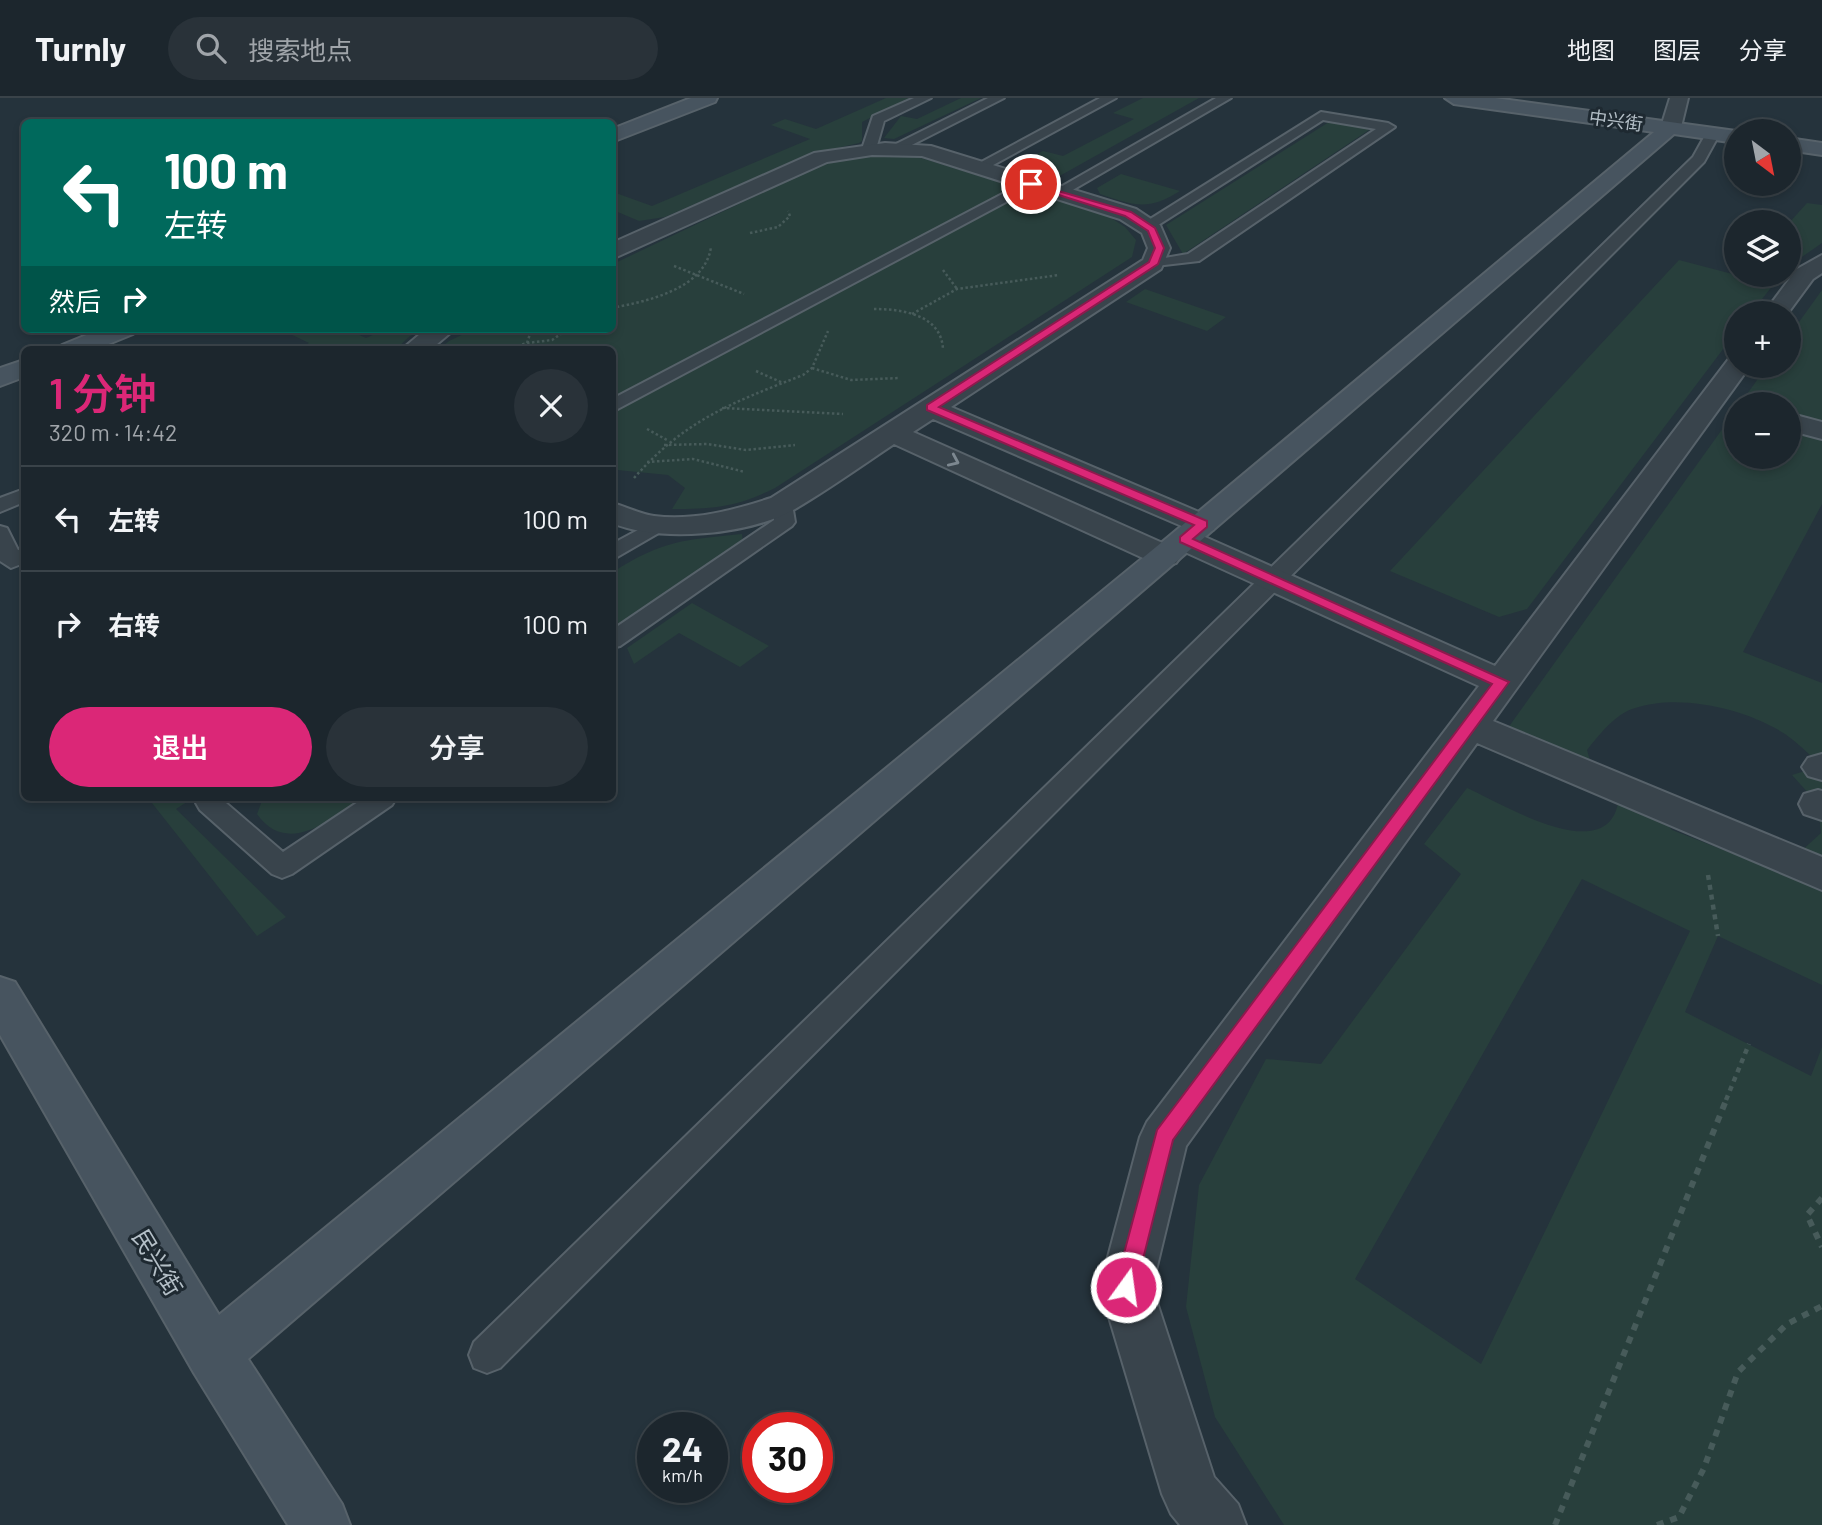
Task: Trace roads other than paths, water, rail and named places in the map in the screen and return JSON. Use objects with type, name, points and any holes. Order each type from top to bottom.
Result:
[{"type":"street","points":[[616,134],[708,98]]},
{"type":"street","name":"中兴街","points":[[1454,98],[1675,112],[1724,135]]},
{"type":"street","points":[[212,1354],[1184,540],[1675,112]]},
{"type":"street","points":[[1801,146],[1822,149]]},
{"type":"street","points":[[616,514],[628,520],[680,525],[736,520],[782,504],[1153,264],[1159,248],[1152,230],[1128,214],[925,150],[895,148],[869,149],[821,157],[651,234],[618,244]]},
{"type":"street","points":[[1785,301],[1805,274],[1822,262]]},
{"type":"street","points":[[81,346],[114,333]]},
{"type":"street","points":[[419,346],[437,333]]},
{"type":"street","points":[[0,378],[21,370]]},
{"type":"street","points":[[1217,1525],[1191,1494],[1126,1287],[1164,1137],[1501,682],[1724,402]]},
{"type":"street","points":[[931,408],[1184,540],[1501,682]]},
{"type":"street","points":[[1801,425],[1822,431]]},
{"type":"street","points":[[892,433],[1184,540]]},
{"type":"street","points":[[1469,726],[1822,874]]},
{"type":"street","name":"民兴街","points":[[0,995],[212,1354],[321,1525]]},
{"type":"lane","points":[[869,149],[878,119],[925,98]]},
{"type":"lane","points":[[895,148],[998,98]]},
{"type":"lane","points":[[979,167],[1110,98]]},
{"type":"lane","points":[[1059,192],[1225,98]]},
{"type":"lane","points":[[1147,226],[1321,116],[1388,127],[1193,258],[1153,264]]},
{"type":"lane","points":[[487,1355],[1724,135]]},
{"type":"lane","points":[[616,405],[1031,184]]},
{"type":"lane","points":[[0,506],[21,496]]},
{"type":"lane","points":[[616,637],[785,522],[782,504]]},
{"type":"lane","points":[[616,552],[662,523]]},
{"type":"lane","points":[[0,532],[11,561],[21,556]]},
{"type":"lane","points":[[212,801],[209,803],[282,867],[379,801]]}]
